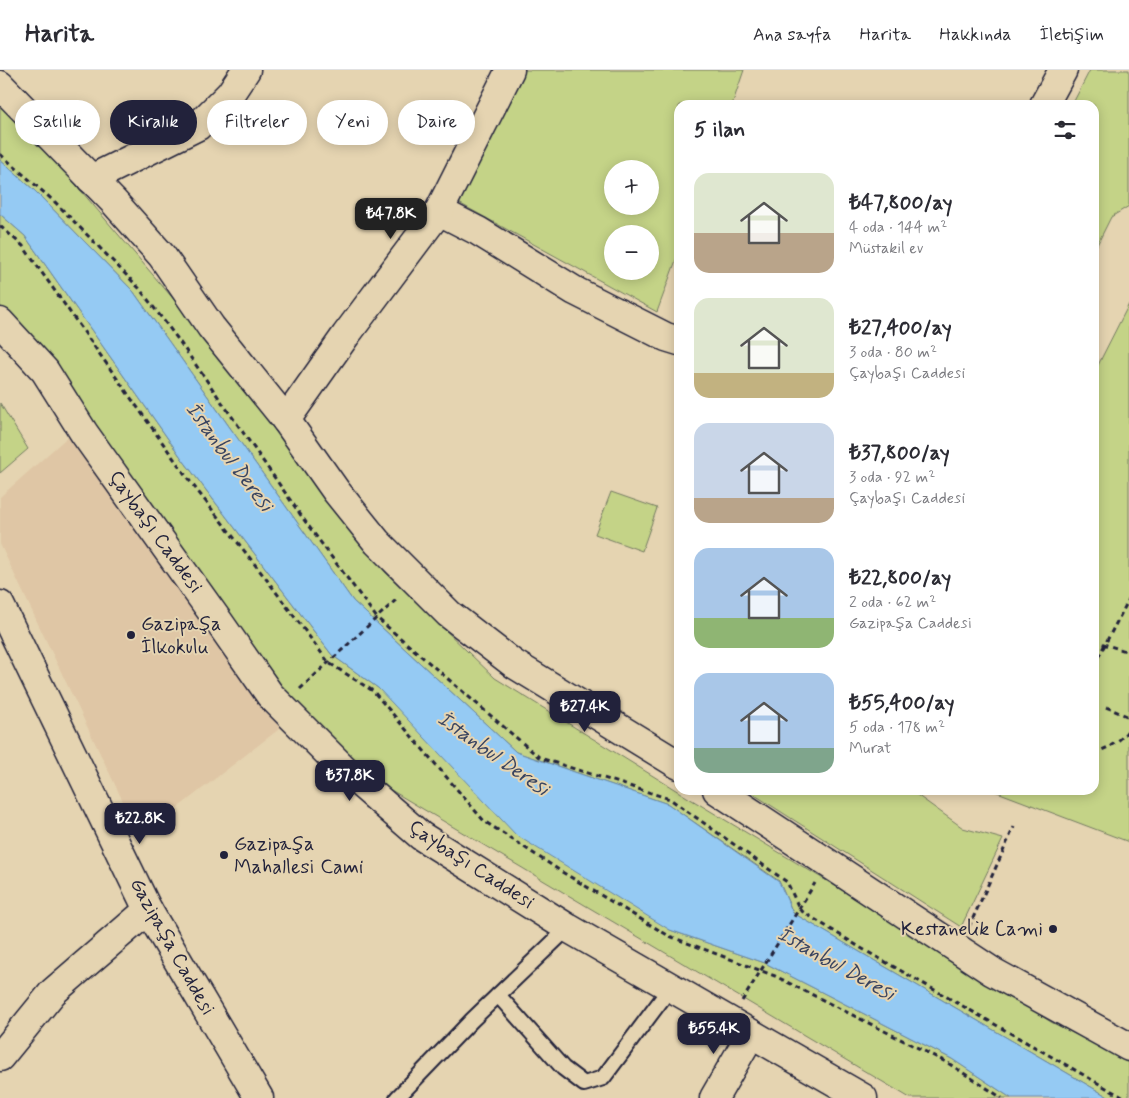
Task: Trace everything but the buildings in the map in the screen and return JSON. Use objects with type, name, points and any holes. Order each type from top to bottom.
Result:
[{"type":"street","points":[[91,179],[198,126],[230,94],[246,70]]},
{"type":"street","points":[[286,420],[346,335],[439,211],[510,70]]},
{"type":"street","points":[[1047,100],[1063,70]]},
{"type":"street","points":[[0,85],[114,202],[162,256],[211,327],[286,420],[336,491],[377,542],[449,614],[514,664],[674,762]]},
{"type":"street","points":[[439,211],[478,232],[575,291],[674,339]]},
{"type":"street","name":"Çaybaşı Caddesi","points":[[0,322],[45,371],[84,433],[270,696],[346,771],[421,836],[568,928],[863,1098]]},
{"type":"street","name":"Gazipaşa Caddesi","points":[[0,605],[148,910],[259,1098]]},
{"type":"street","points":[[725,795],[993,972],[1129,1047]]},
{"type":"street","points":[[0,1057],[53,992],[148,910]]},
{"type":"street","points":[[714,1098],[740,1027]]},
{"type":"lane","points":[[397,1098],[498,995],[568,928]]},
{"type":"lane","points":[[498,995],[563,1068],[584,1084],[603,1078],[671,987]]},
{"type":"path","points":[[0,154],[56,203],[139,288],[307,524],[377,618],[540,758],[670,799],[787,882],[800,910],[861,948],[1124,1098]]},
{"type":"path","points":[[0,226],[23,246],[190,480],[329,663],[373,691],[484,821],[562,872],[670,936],[775,976],[948,1063],[1002,1098]]},
{"type":"path","points":[[1099,655],[1129,599]]},
{"type":"path","points":[[280,706],[377,618]]},
{"type":"path","points":[[1099,642],[1129,652]]},
{"type":"path","points":[[1106,707],[1129,717]]},
{"type":"path","points":[[1099,751],[1110,748],[1125,736],[1129,729]]},
{"type":"path","points":[[958,949],[1014,827]]},
{"type":"path","points":[[740,1027],[762,971],[800,910]]},
{"type":"shaded area","name":"Gazipaşa İlkokulu","points":[[72,433],[283,726],[140,837],[0,544],[0,497]]},
{"type":"green space","points":[[518,70],[744,70],[734,100],[674,100],[674,266],[657,312],[457,202]]},
{"type":"green space","points":[[1090,70],[1129,70],[1129,206],[1111,217],[1099,241],[1099,100],[1075,100]]},
{"type":"green space","points":[[0,96],[15,114],[15,145],[42,145],[259,399],[385,572],[495,678],[674,789],[674,795],[684,795],[895,922],[1051,1022],[1129,1061],[1129,1098],[1110,1098],[793,913],[779,881],[668,804],[516,752],[353,601],[133,291],[35,191],[0,160]]},
{"type":"green space","points":[[0,214],[25,236],[183,460],[332,655],[378,688],[670,930],[765,963],[952,1059],[1011,1098],[910,1098],[283,726],[0,318]]},
{"type":"green space","points":[[1129,304],[1129,842],[1005,795],[1099,795],[1099,363]]},
{"type":"green space","points":[[0,403],[28,449],[0,473]]},
{"type":"green space","points":[[611,492],[657,508],[642,551],[595,534]]},
{"type":"green space","points":[[755,795],[917,795],[963,828],[1003,839],[961,927]]},
{"type":"water","name":"İstanbul Deresi","points":[[0,160],[35,191],[133,291],[353,601],[516,752],[668,804],[779,882],[793,913],[1110,1098],[1011,1098],[952,1059],[765,963],[670,930],[516,835],[378,688],[332,655],[183,460],[25,236],[0,214]]},
{"type":"place","name":"Gazipaşa İlkokulu","points":[[131,635]]},
{"type":"place","name":"Gazipaşa Mahallesi Cami","points":[[224,855]]},
{"type":"place","name":"Kestanelik Cami","points":[[1053,929]]}]
